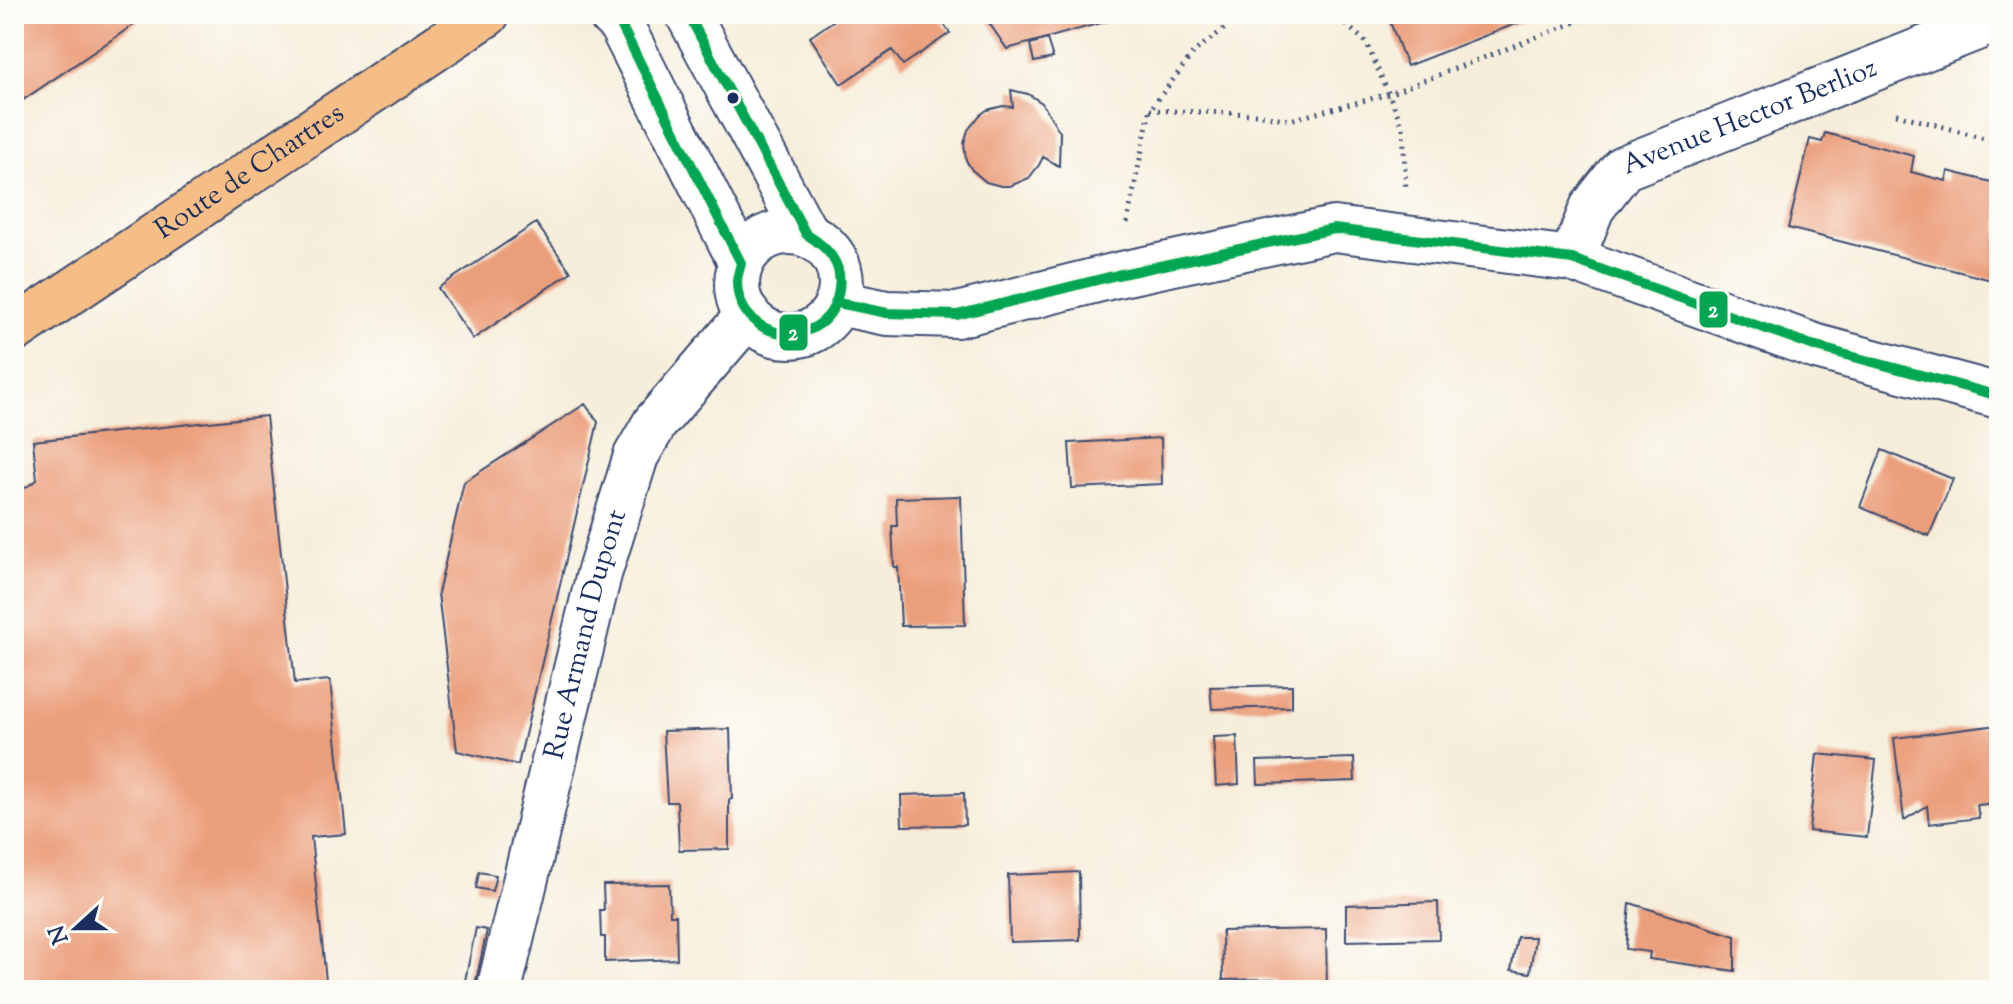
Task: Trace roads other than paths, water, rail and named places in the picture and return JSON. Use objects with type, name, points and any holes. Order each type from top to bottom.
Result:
[{"type":"main road","name":"Route de Chartres","points":[[14,330],[487,14]]},
{"type":"street","points":[[610,14],[621,25],[741,263]]},
{"type":"street","points":[[688,14],[806,234]]},
{"type":"street","name":"Avenue Hector Berlioz","points":[[1572,259],[1592,208],[1623,168],[1999,19]]},
{"type":"street","points":[[838,303],[887,313],[957,315],[1117,275],[1334,229],[1572,259],[1817,347],[1999,396]]},
{"type":"street","points":[[776,233],[806,234],[821,243],[840,270],[838,303],[818,327],[789,336],[773,333],[748,315],[740,299],[737,281],[741,263],[762,239],[776,233]]},
{"type":"street","name":"Rue Armand Dupont","points":[[499,990],[599,574],[636,456],[655,423],[748,315]]}]
